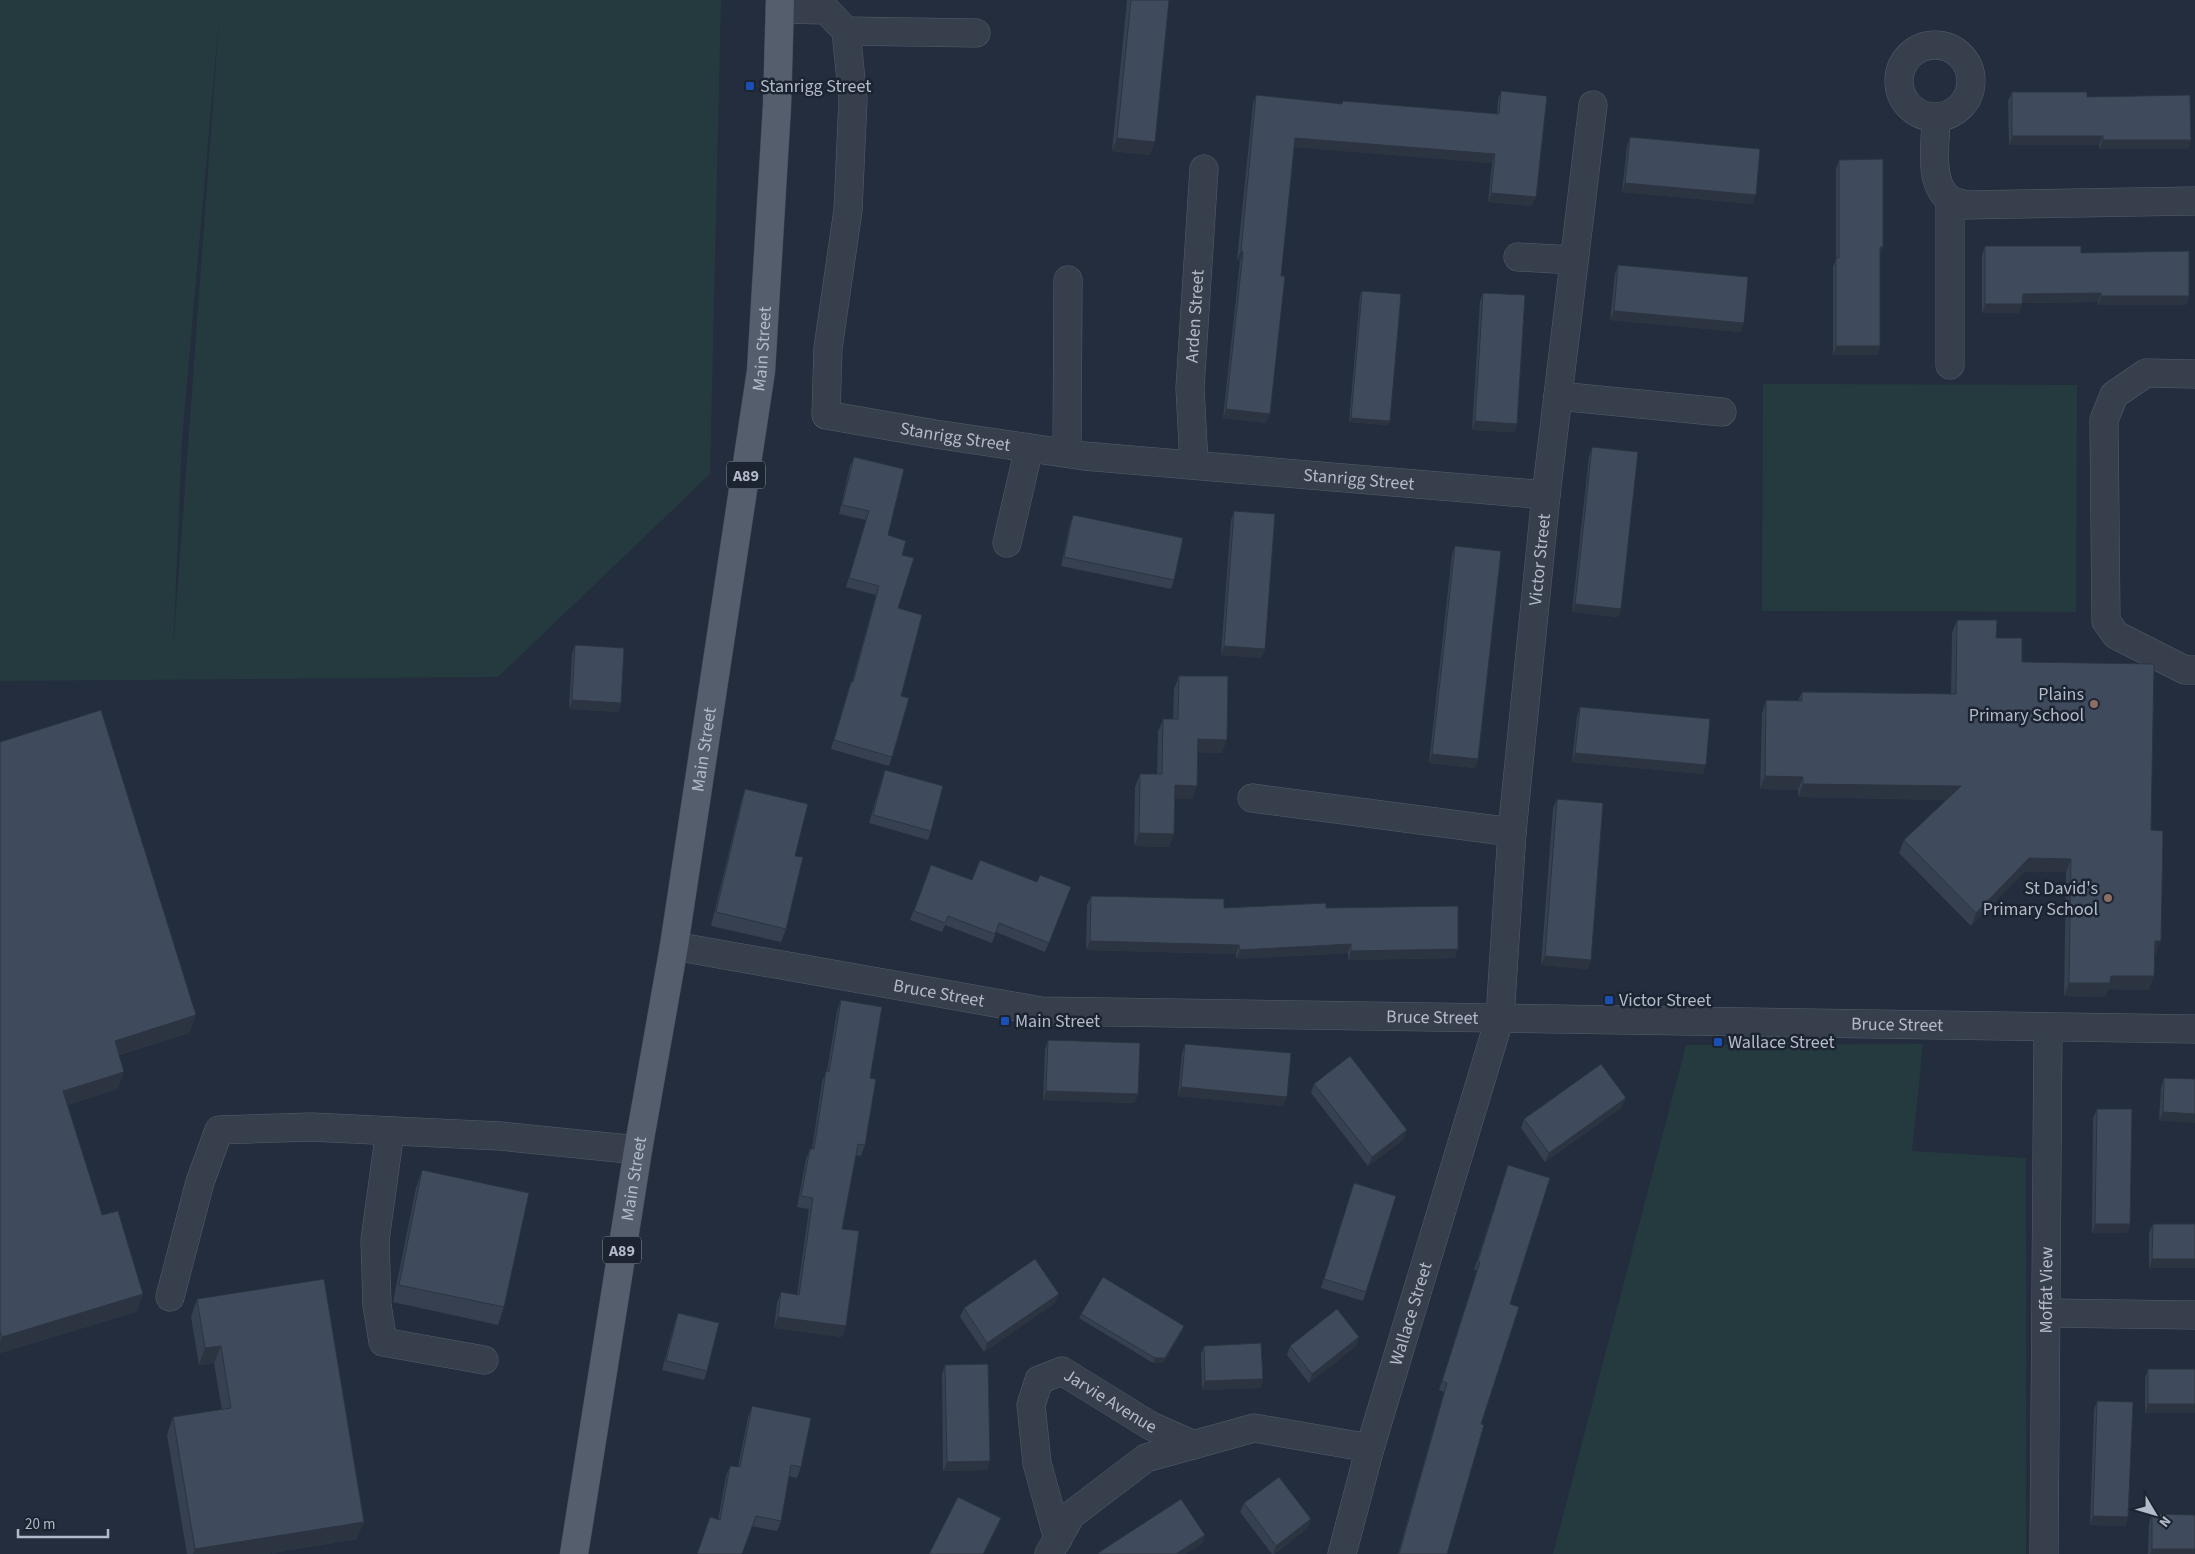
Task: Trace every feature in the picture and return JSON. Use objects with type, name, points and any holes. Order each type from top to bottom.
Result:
[{"type":"main road","name":"Main Street","points":[[574,1554],[638,1150],[674,946],[761,372],[776,116],[780,4]]},
{"type":"street","points":[[780,4],[826,10],[846,31],[976,33]]},
{"type":"street","name":"Stanrigg Street","points":[[846,31],[853,100],[848,210],[828,348],[826,415],[935,434],[1068,453],[1546,495]]},
{"type":"street","name":"Victor Street","points":[[1500,1017],[1512,832],[1546,495],[1593,105]]},
{"type":"street","points":[[1936,118],[1935,179],[1942,192],[1950,200],[1966,205],[2195,202]]},
{"type":"street","name":"Arden Street","points":[[1194,464],[1190,388],[1204,169]]},
{"type":"street","points":[[1950,200],[1950,365]]},
{"type":"street","points":[[1518,257],[1574,260]]},
{"type":"street","points":[[1068,280],[1068,453]]},
{"type":"street","points":[[2195,374],[2146,373],[2114,395],[2104,420],[2106,621],[2116,635],[2185,670],[2195,670]]},
{"type":"street","points":[[1558,396],[1722,412]]},
{"type":"street","points":[[1007,543],[1029,448]]},
{"type":"street","points":[[1252,798],[1512,832]]},
{"type":"street","name":"Bruce Street","points":[[674,946],[1041,1011],[2195,1029]]},
{"type":"street","name":"Wallace Street","points":[[1342,1554],[1370,1448],[1500,1017]]},
{"type":"street","name":"Moffat View","points":[[2044,1554],[2048,1027]]},
{"type":"street","points":[[170,1298],[200,1182],[219,1130],[311,1127],[500,1136],[638,1150]]},
{"type":"street","points":[[390,1131],[375,1240],[377,1305],[383,1342],[484,1360]]},
{"type":"street","points":[[2046,1313],[2195,1315]]},
{"type":"street","name":"Jarvie Avenue","points":[[1053,1546],[1037,1464],[1031,1405],[1039,1380],[1062,1372],[1151,1426],[1194,1445]]},
{"type":"street","name":"Jarvie Avenue","points":[[1053,1546],[1071,1515],[1146,1458],[1254,1428],[1370,1448]]},
{"type":"green space","points":[[0,0],[721,0],[710,474],[498,677],[0,681]],"holes":[[[220,7],[173,651],[182,439]]]},
{"type":"green space","points":[[1763,384],[2077,385],[2076,612],[1762,611]]},
{"type":"green space","points":[[1923,1044],[1912,1151],[2026,1158],[2026,1554],[1553,1554],[1686,1045]]},
{"type":"building","points":[[1131,0],[1169,0],[1155,142],[1117,138]]},
{"type":"building","points":[[1501,91],[1547,96],[1536,197],[1491,193],[1495,154],[1295,138],[1281,276],[1285,276],[1270,414],[1226,409],[1243,252],[1241,251],[1256,95],[1342,104],[1343,101],[1499,114]]},
{"type":"building","points":[[2012,92],[2087,92],[2087,97],[2190,95],[2191,140],[2103,140],[2103,136],[2012,136]]},
{"type":"building","points":[[1630,137],[1760,149],[1756,195],[1625,183]]},
{"type":"building","points":[[1883,159],[1883,247],[1880,247],[1880,346],[1836,346],[1836,258],[1839,258],[1839,160]]},
{"type":"building","points":[[1985,246],[2081,246],[2081,253],[2189,251],[2189,296],[2101,296],[2101,293],[2023,294],[2022,304],[1985,304]]},
{"type":"building","points":[[1618,265],[1748,277],[1744,323],[1614,311]]},
{"type":"building","points":[[1362,291],[1401,294],[1390,421],[1351,418]]},
{"type":"building","points":[[1483,293],[1525,295],[1517,424],[1475,421]]},
{"type":"building","points":[[1592,447],[1638,452],[1621,609],[1575,604]]},
{"type":"building","points":[[854,457],[904,469],[888,535],[906,541],[902,555],[914,558],[898,608],[922,615],[901,696],[909,698],[892,757],[834,740],[851,682],[853,682],[879,586],[849,578],[869,511],[842,505]]},
{"type":"building","points":[[1234,511],[1275,514],[1265,649],[1224,646]]},
{"type":"building","points":[[1073,515],[1183,538],[1174,580],[1064,557]]},
{"type":"building","points":[[1455,546],[1501,551],[1478,759],[1432,754]]},
{"type":"building","points":[[1957,620],[1997,620],[1996,638],[2022,638],[2022,662],[2154,664],[2151,830],[2163,831],[2161,941],[2155,941],[2154,976],[2111,976],[2110,983],[2069,983],[2071,859],[2029,858],[1976,913],[1904,840],[1961,786],[1803,784],[1803,777],[1765,776],[1766,700],[1802,701],[1802,692],[1956,694]]},
{"type":"building","points":[[575,645],[624,648],[621,703],[572,700]]},
{"type":"building","points":[[1179,676],[1228,676],[1227,740],[1198,739],[1197,786],[1175,785],[1174,834],[1139,833],[1140,774],[1162,774],[1163,719],[1178,719]]},
{"type":"building","points":[[1580,707],[1710,719],[1706,765],[1575,753]]},
{"type":"building","points":[[101,710],[196,1015],[115,1041],[124,1072],[63,1091],[102,1215],[118,1211],[143,1294],[2,1337],[0,1331],[0,742]]},
{"type":"building","points":[[885,770],[943,786],[931,831],[873,815]]},
{"type":"building","points":[[745,789],[808,804],[795,856],[803,857],[786,929],[716,912]]},
{"type":"building","points":[[1557,799],[1603,803],[1591,960],[1545,956]]},
{"type":"building","points":[[980,860],[1037,882],[1040,875],[1071,887],[1049,943],[999,923],[995,934],[948,916],[945,923],[914,911],[931,865],[972,880]]},
{"type":"building","points":[[1091,896],[1224,899],[1224,908],[1326,903],[1326,908],[1458,906],[1458,949],[1351,951],[1351,944],[1240,950],[1239,945],[1090,941]]},
{"type":"building","points":[[841,1000],[882,1007],[870,1078],[876,1079],[865,1145],[858,1144],[842,1229],[859,1231],[846,1326],[778,1317],[781,1292],[799,1295],[813,1198],[801,1196],[810,1149],[814,1149],[826,1071],[829,1072]]},
{"type":"building","points":[[1048,1040],[1140,1043],[1138,1094],[1046,1091]]},
{"type":"building","points":[[1185,1044],[1291,1053],[1287,1097],[1181,1087]]},
{"type":"building","points":[[1350,1056],[1407,1130],[1372,1157],[1314,1084]]},
{"type":"building","points":[[1601,1064],[1626,1098],[1549,1153],[1524,1119]]},
{"type":"building","points":[[2164,1078],[2195,1079],[2195,1114],[2163,1112]]},
{"type":"building","points":[[2097,1109],[2132,1109],[2130,1224],[2095,1224]]},
{"type":"building","points":[[1508,1165],[1550,1178],[1510,1304],[1519,1307],[1481,1424],[1484,1425],[1447,1554],[1399,1554],[1447,1383],[1442,1381],[1480,1262],[1478,1261]]},
{"type":"building","points":[[422,1170],[529,1193],[504,1307],[399,1285]]},
{"type":"building","points":[[1354,1183],[1396,1196],[1366,1292],[1324,1279]]},
{"type":"building","points":[[2153,1224],[2195,1224],[2195,1259],[2152,1259]]},
{"type":"building","points":[[1035,1259],[1059,1294],[987,1343],[964,1308]]},
{"type":"building","points":[[1103,1277],[1184,1326],[1165,1358],[1155,1358],[1081,1314]]},
{"type":"building","points":[[324,1279],[364,1522],[195,1549],[173,1417],[231,1408],[221,1346],[205,1348],[197,1299]]},
{"type":"building","points":[[1337,1309],[1359,1337],[1312,1374],[1290,1346]]},
{"type":"building","points":[[678,1313],[719,1323],[707,1371],[666,1361]]},
{"type":"building","points":[[1261,1343],[1263,1379],[1205,1381],[1204,1346]]},
{"type":"building","points":[[988,1364],[990,1461],[947,1462],[945,1365]]},
{"type":"building","points":[[2148,1369],[2195,1369],[2195,1404],[2148,1404]]},
{"type":"building","points":[[2097,1401],[2133,1402],[2128,1517],[2093,1516]]},
{"type":"building","points":[[752,1406],[811,1418],[801,1467],[791,1465],[781,1521],[756,1516],[742,1554],[697,1554],[710,1517],[720,1520],[730,1466],[740,1467]]},
{"type":"building","points":[[1279,1477],[1311,1519],[1276,1546],[1244,1503]]},
{"type":"building","points":[[958,1497],[1001,1518],[983,1554],[929,1554]]},
{"type":"building","points":[[1181,1499],[1205,1535],[1176,1554],[1098,1553]]},
{"type":"building","points":[[2152,1514],[2195,1515],[2195,1549],[2152,1549]]},
{"type":"place","name":"Stanrigg Street","points":[[750,86]]},
{"type":"place","name":"Plains Primary School","points":[[2094,704]]},
{"type":"place","name":"St David's Primary School","points":[[2108,898]]},
{"type":"place","name":"Victor Street","points":[[1609,1000]]},
{"type":"place","name":"Main Street","points":[[1005,1021]]},
{"type":"place","name":"Wallace Street","points":[[1718,1042]]}]
